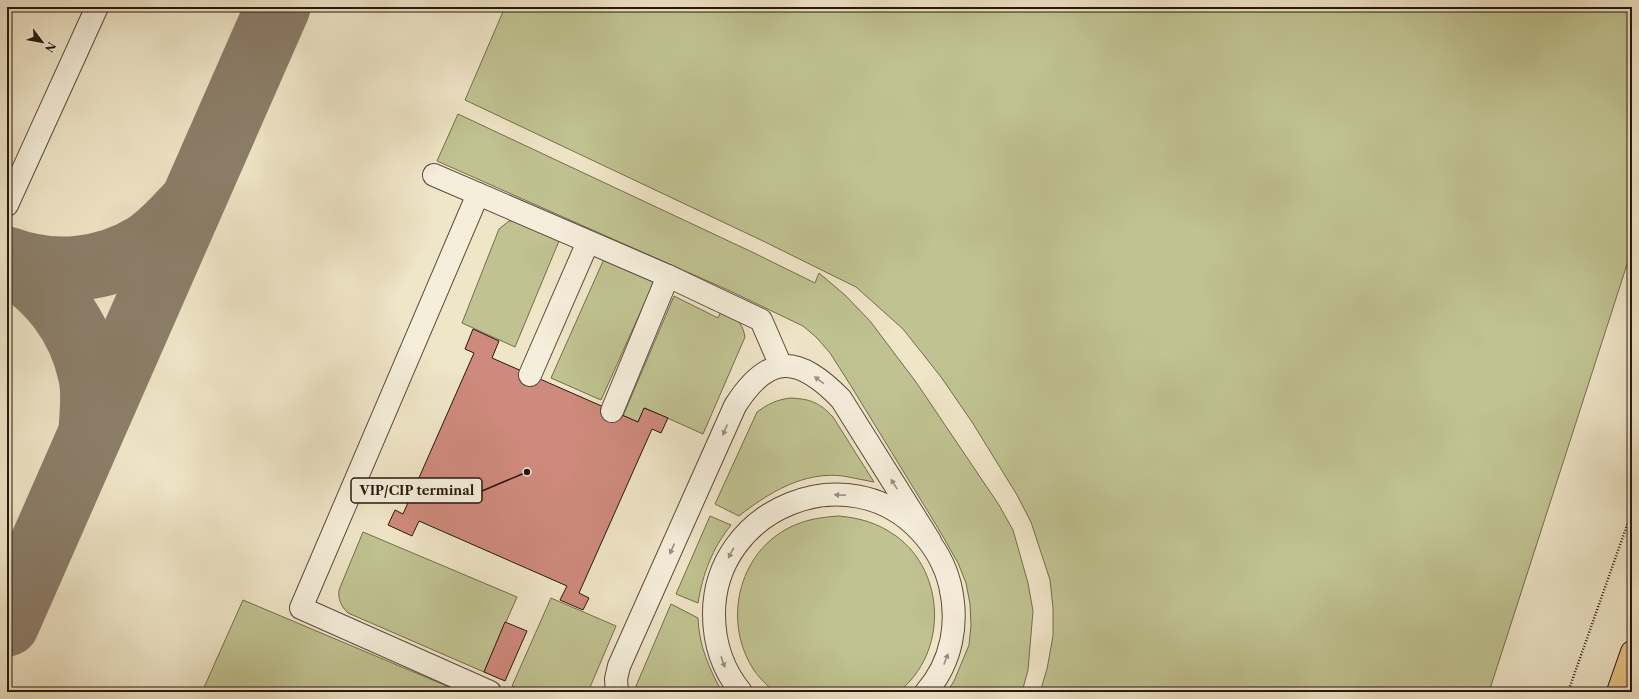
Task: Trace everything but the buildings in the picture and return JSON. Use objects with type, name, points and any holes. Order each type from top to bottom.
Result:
[{"type":"highway","points":[[1618,692],[1632,652]]},
{"type":"street","points":[[7,205],[97,7]]},
{"type":"street","points":[[434,175],[668,276],[761,320],[780,366]]},
{"type":"street","points":[[478,194],[301,608],[490,692]]},
{"type":"street","points":[[530,375],[588,242]]},
{"type":"street","points":[[612,411],[668,276]]},
{"type":"street","points":[[617,692],[616,679],[619,666],[735,406],[753,383],[766,372],[780,366],[792,366],[808,372],[841,399],[940,557],[948,575],[952,594],[954,631],[943,668],[926,692]]},
{"type":"street","points":[[741,692],[725,668],[718,649],[714,628],[716,587],[733,548],[759,520],[792,502],[830,494],[849,495],[867,499],[886,506],[902,515],[930,541]]},
{"type":"path","points":[[1568,692],[1632,511]]},
{"type":"green space","points":[[505,7],[1632,7],[1632,249],[1489,692],[1040,692],[1047,669],[1053,636],[1053,608],[1050,580],[1031,522],[1017,495],[972,422],[941,377],[903,329],[856,287],[763,241],[465,100]]},
{"type":"green space","points":[[458,114],[815,283],[819,273],[845,295],[870,321],[916,382],[999,505],[1013,530],[1028,583],[1033,611],[1028,670],[1022,692],[947,692],[954,681],[969,645],[971,625],[970,604],[966,583],[958,563],[938,528],[830,353],[817,338],[803,326],[730,291],[437,161]]},
{"type":"green space","points":[[509,221],[513,221],[559,241],[515,347],[462,323],[499,229]]},
{"type":"green space","points":[[604,259],[654,282],[601,400],[551,378]]},
{"type":"green space","points":[[674,296],[718,318],[722,309],[740,323],[744,331],[745,337],[703,434],[645,408],[638,422],[623,416]]},
{"type":"green space","points":[[790,398],[814,402],[833,417],[874,482],[829,475],[801,480],[774,492],[750,507],[739,516],[715,504],[757,412],[772,403]]},
{"type":"green space","points":[[710,516],[731,525],[724,534],[709,562],[698,603],[676,594]]},
{"type":"green space","points":[[839,516],[869,522],[889,531],[912,551],[924,570],[932,591],[934,613],[933,635],[926,657],[914,676],[898,692],[774,692],[752,667],[743,648],[738,627],[738,607],[742,586],[749,567],[761,550],[776,536],[795,525],[806,521]]},
{"type":"green space","points":[[363,532],[517,597],[484,672],[348,613],[340,600],[339,590]]},
{"type":"green space","points":[[551,598],[616,626],[588,692],[527,692],[512,686]]},
{"type":"green space","points":[[243,600],[461,692],[202,692]]},
{"type":"green space","points":[[671,604],[698,618],[700,638],[713,674],[722,692],[636,692],[636,686]]},
{"type":"taxiway","points":[[7,624],[278,7]]},
{"type":"taxiway","points":[[7,259],[42,268],[60,269],[95,266],[113,261],[151,242],[188,206]]},
{"type":"taxiway","points":[[7,262],[22,271],[49,295],[60,308],[79,339],[92,380],[93,402],[91,431]]},
{"type":"place","name":"VIP/CIP terminal","points":[[527,472]]}]
